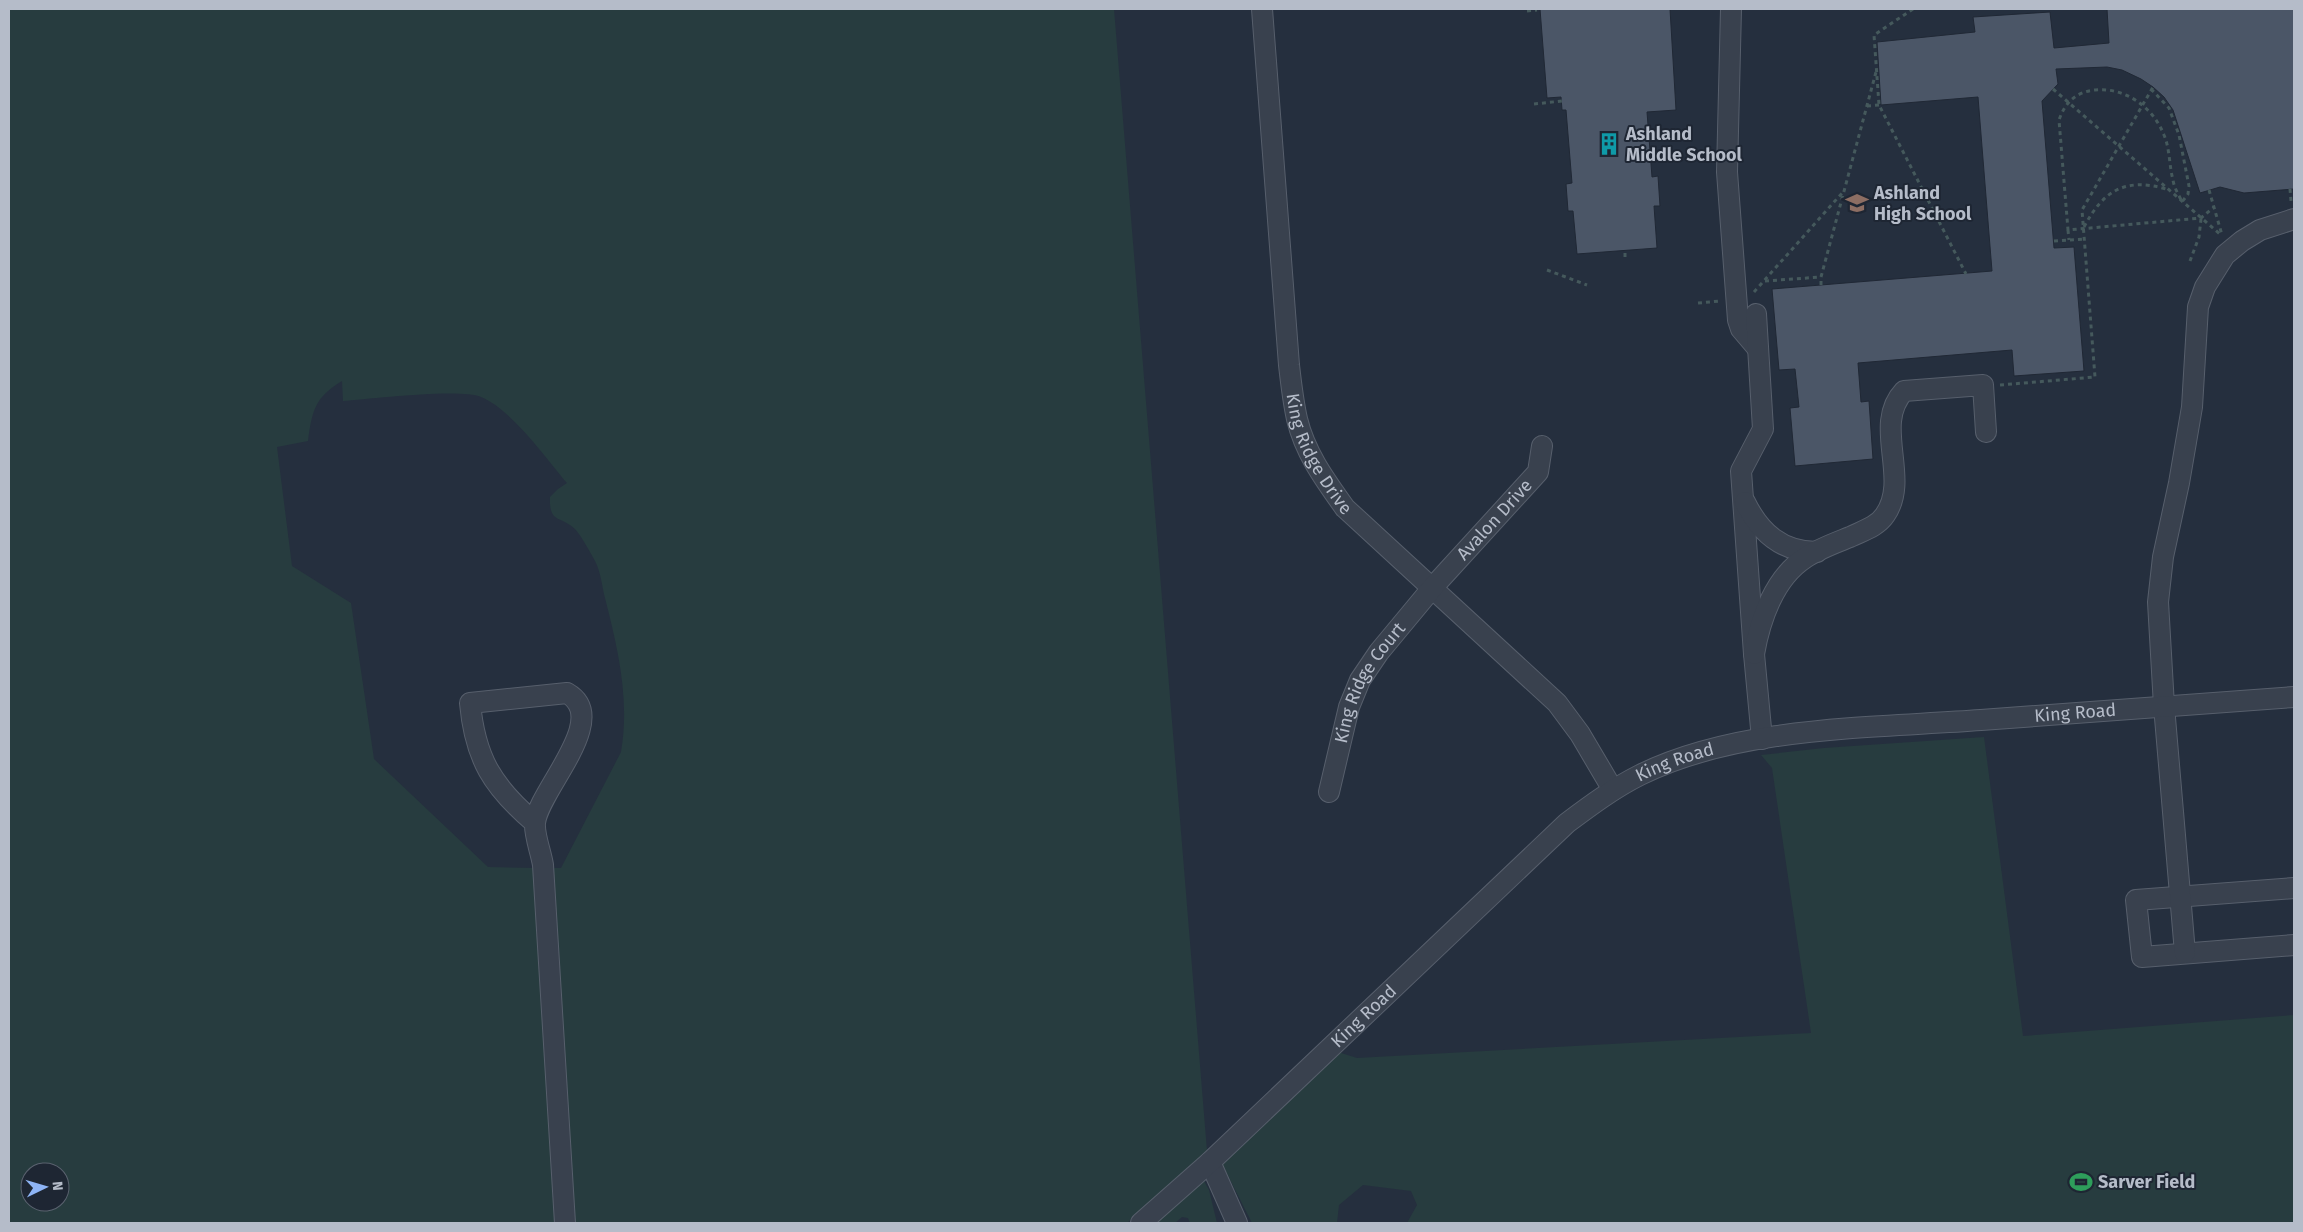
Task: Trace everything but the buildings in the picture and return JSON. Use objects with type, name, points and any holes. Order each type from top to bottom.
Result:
[{"type":"street","name":"King Ridge Drive","points":[[1262,9],[1289,365],[1298,420],[1308,449],[1321,476],[1345,508],[1433,587],[1557,704],[1580,734],[1613,790]]},
{"type":"street","points":[[1731,9],[1727,172],[1738,320],[1740,329],[1758,349]]},
{"type":"street","points":[[2185,953],[2158,617],[2160,578],[2192,407],[2198,307],[2205,287],[2225,255],[2242,241],[2293,212]]},
{"type":"street","points":[[1756,314],[1763,429],[1741,472],[1762,739]]},
{"type":"street","points":[[1754,654],[1761,622],[1780,585],[1791,570],[1805,558],[1816,552],[1876,525],[1889,509],[1895,490],[1891,422],[1895,404],[1904,391],[1982,385],[1986,432]]},
{"type":"street","name":"Avalon Drive","points":[[1433,587],[1538,472],[1542,446]]},
{"type":"street","points":[[1743,497],[1751,514],[1772,539],[1794,550],[1816,552]]},
{"type":"street","name":"King Ridge Court","points":[[1329,792],[1349,707],[1360,680],[1379,652],[1433,587]]},
{"type":"street","points":[[535,823],[499,788],[486,766],[476,742],[470,703],[567,693],[576,698],[582,711],[578,732],[560,774],[542,802],[535,823],[543,865],[566,1223]]},
{"type":"street","name":"King Road","points":[[1141,1223],[1207,1164],[1519,867],[1568,823],[1613,790],[1641,774],[1696,754],[1762,739],[1808,732],[2294,697]]},
{"type":"street","points":[[2294,888],[2136,900],[2142,957],[2294,945]]},
{"type":"street","points":[[1207,1164],[1237,1223]]},
{"type":"path","points":[[1913,9],[1874,35],[1879,106],[1966,274]]},
{"type":"path","points":[[1527,11],[1537,10]]},
{"type":"path","points":[[1821,285],[1821,277],[1878,72]]},
{"type":"path","points":[[1994,386],[2095,377],[2082,210],[2152,88],[2169,108],[2179,135],[2190,186],[2188,194],[2182,202]]},
{"type":"path","points":[[2053,89],[2223,238],[2209,190]]},
{"type":"path","points":[[2068,240],[2059,120],[2068,102],[2091,90],[2104,89],[2126,95],[2142,105],[2156,120],[2164,135],[2173,182],[2182,202]]},
{"type":"path","points":[[1534,104],[1562,101]]},
{"type":"path","points":[[1867,106],[1879,106]]},
{"type":"path","points":[[2083,229],[2093,209],[2103,198],[2114,191],[2140,185],[2169,190]]},
{"type":"path","points":[[2290,189],[2293,212]]},
{"type":"path","points":[[1753,293],[1844,192]]},
{"type":"path","points":[[2068,230],[2201,218],[2214,207]]},
{"type":"path","points":[[2190,261],[2199,236],[2201,218]]},
{"type":"path","points":[[2054,241],[2084,239]]},
{"type":"path","points":[[1625,251],[1625,257]]},
{"type":"path","points":[[1547,270],[1587,285]]},
{"type":"path","points":[[1765,281],[1821,277]]},
{"type":"path","points":[[1698,303],[1723,301]]},
{"type":"green space","points":[[9,9],[1114,9],[1207,1151],[1127,1223],[571,1223],[547,868],[561,868],[621,752],[624,713],[618,655],[597,565],[578,532],[570,525],[556,518],[551,511],[550,497],[567,483],[527,435],[504,412],[481,397],[470,395],[435,394],[343,401],[342,381],[326,393],[316,406],[311,421],[308,441],[277,447],[292,566],[351,603],[374,759],[488,867],[538,868],[561,1223],[9,1223]]},
{"type":"green space","points":[[1984,737],[2023,1036],[2294,1015],[2294,1223],[1407,1223],[1417,1205],[1411,1191],[1363,1185],[1339,1205],[1337,1223],[1252,1223],[1221,1162],[1338,1052],[1357,1058],[1811,1033],[1772,768],[1761,755],[1824,748]]},
{"type":"green space","points":[[1203,1179],[1209,1190],[1217,1223],[1190,1223],[1188,1218],[1182,1217],[1175,1223],[1154,1223]]},
{"type":"place","name":"Ashland Middle School","points":[[1609,144]]},
{"type":"place","name":"Ashland High School","points":[[1857,203]]},
{"type":"place","name":"Sarver Field","points":[[2081,1182]]}]
